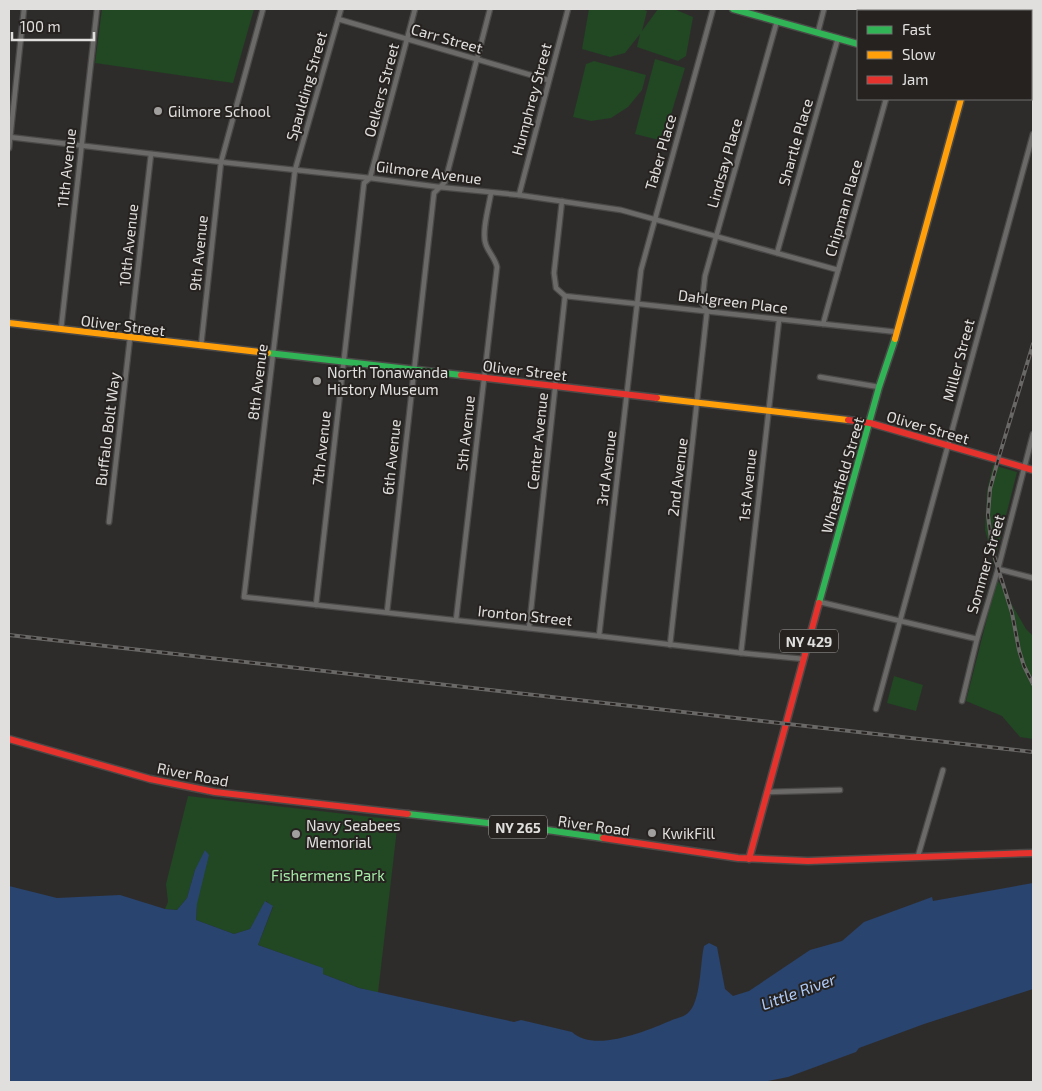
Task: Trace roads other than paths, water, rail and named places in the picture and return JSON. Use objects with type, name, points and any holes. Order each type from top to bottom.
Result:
[{"type":"main road","points":[[734,9],[744,10],[857,44]]},
{"type":"main road","name":"Wheatfield Street","points":[[749,859],[834,548],[879,387],[897,332],[961,100]]},
{"type":"main road","name":"Oliver Street","points":[[9,324],[870,423],[1033,470]]},
{"type":"main road","name":"River Road","points":[[9,739],[154,780],[215,792],[533,828],[749,859],[808,861],[1033,853]]},
{"type":"street","points":[[9,148],[24,9]]},
{"type":"street","name":"11th Avenue","points":[[60,330],[97,9]]},
{"type":"street","name":"9th Avenue","points":[[201,346],[221,162],[263,9]]},
{"type":"street","name":"Spaulding Street","points":[[295,170],[341,9]]},
{"type":"street","name":"Oelkers Street","points":[[370,178],[415,9]]},
{"type":"street","name":"6th Avenue","points":[[386,612],[434,193],[446,182],[490,9]]},
{"type":"street","name":"Humphrey Street","points":[[519,195],[568,9]]},
{"type":"street","name":"Taber Place","points":[[637,303],[641,270],[654,218],[713,9]]},
{"type":"street","points":[[818,32],[824,9]]},
{"type":"street","name":"Carr Street","points":[[338,19],[548,80]]},
{"type":"street","name":"Lindsay Place","points":[[707,311],[702,303],[705,276],[778,21]]},
{"type":"street","name":"Shartle Place","points":[[777,253],[838,38]]},
{"type":"street","name":"Chipman Place","points":[[823,324],[886,100]]},
{"type":"street","name":"Miller Street","points":[[876,709],[1033,134]]},
{"type":"street","name":"Gilmore Avenue","points":[[9,137],[519,195],[621,210],[838,270]]},
{"type":"street","name":"10th Avenue","points":[[130,338],[151,154]]},
{"type":"street","name":"8th Avenue","points":[[244,597],[295,170]]},
{"type":"street","name":"7th Avenue","points":[[316,605],[364,183],[370,178]]},
{"type":"street","name":"5th Avenue","points":[[456,620],[497,267],[495,259],[486,245],[484,236],[491,193]]},
{"type":"street","points":[[562,202],[554,273],[556,288],[565,296]]},
{"type":"street","name":"Dahlgreen Place","points":[[565,296],[897,332]]},
{"type":"street","name":"Center Avenue","points":[[529,628],[565,296]]},
{"type":"street","name":"3rd Avenue","points":[[599,636],[637,303]]},
{"type":"street","name":"2nd Avenue","points":[[670,645],[707,311]]},
{"type":"street","name":"1st Avenue","points":[[741,654],[779,320]]},
{"type":"street","name":"Buffalo Bolt Way","points":[[109,522],[130,338]]},
{"type":"street","points":[[820,377],[879,387]]},
{"type":"street","name":"Sommer Street","points":[[962,701],[1033,434]]},
{"type":"street","points":[[998,569],[1033,578]]},
{"type":"street","name":"Ironton Street","points":[[244,597],[599,636],[741,654],[804,659]]},
{"type":"street","points":[[820,602],[977,639]]},
{"type":"street","points":[[918,856],[943,770]]},
{"type":"street","points":[[767,792],[840,790]]},
{"type":"water","name":"Little River","points":[[205,850],[209,855],[197,904],[196,920],[234,934],[250,929],[265,901],[273,906],[258,945],[323,968],[323,974],[359,988],[514,1022],[521,1020],[572,1032],[582,1038],[593,1041],[620,1038],[648,1030],[688,1013],[692,1008],[698,991],[704,946],[709,943],[717,947],[725,989],[733,996],[749,991],[810,950],[842,941],[864,922],[932,897],[933,901],[1033,883],[1033,989],[924,1024],[788,1077],[763,1082],[9,1082],[9,886],[57,898],[120,895],[165,909],[177,910],[187,898],[195,870]]},
{"type":"railway","points":[[1033,344],[990,489],[988,515],[992,549],[1012,613],[1019,650],[1033,684]]},
{"type":"railway","points":[[9,635],[1033,752]]},
{"type":"place","name":"Gilmore School","points":[[158,111]]},
{"type":"place","name":"North Tonawanda History Museum","points":[[317,381]]},
{"type":"place","name":"KwikFill","points":[[652,833]]},
{"type":"place","name":"Navy Seabees Memorial","points":[[296,834]]},
{"type":"park label","name":"Fishermens Park","points":[[328,875]]}]
